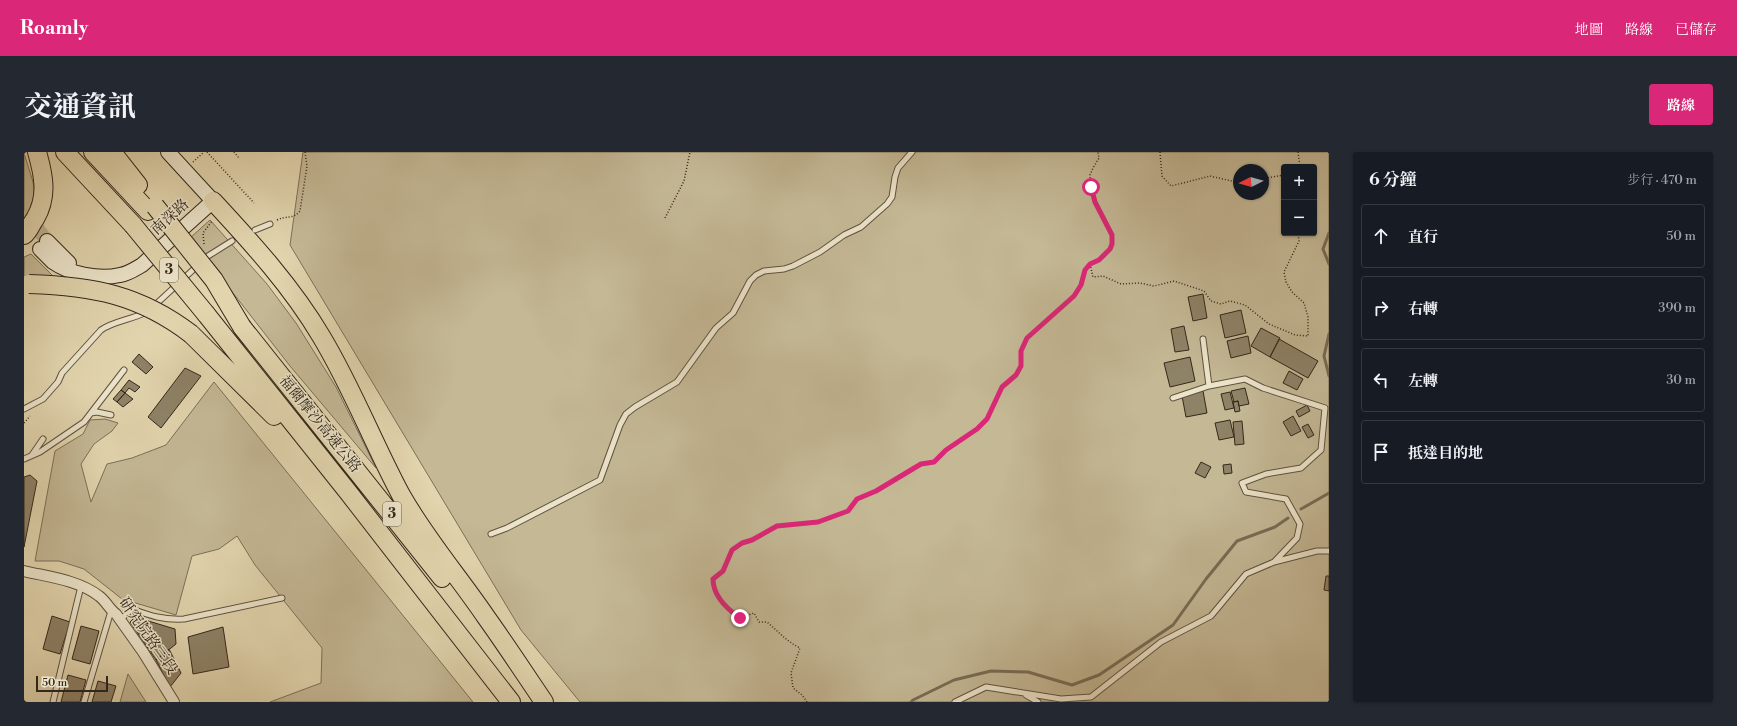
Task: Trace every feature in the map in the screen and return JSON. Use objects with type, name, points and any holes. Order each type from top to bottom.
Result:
[{"type":"highway","points":[[24,235],[42,203],[43,172],[37,152]]},
{"type":"highway","name":"福爾摩沙高速公路","points":[[65,152],[133,225],[206,314],[348,492],[511,702]]},
{"type":"highway","points":[[93,152],[151,209]]},
{"type":"highway","points":[[112,152],[151,209]]},
{"type":"highway","points":[[213,201],[277,274],[320,335],[340,369],[402,496],[433,545],[486,616],[543,702]]},
{"type":"highway","name":"福爾摩沙高速公路","points":[[151,209],[214,280],[242,327],[543,702]]},
{"type":"highway","points":[[27,284],[87,288],[130,299],[171,319],[191,334],[222,363],[348,492]]},
{"type":"main road","name":"南深路","points":[[43,245],[54,262],[68,270],[88,275],[120,275],[133,271],[142,265],[213,201],[168,152]]},
{"type":"street","name":"研究院路三段","points":[[24,571],[88,588],[101,597],[143,652],[174,702]]},
{"type":"lane","points":[[491,534],[507,528],[600,480],[620,425],[626,414],[677,382],[716,328],[733,313],[750,281],[756,275],[764,271],[784,270],[793,266],[820,252],[844,235],[861,227],[887,204],[892,197],[898,168],[912,152]]},
{"type":"lane","points":[[255,230],[270,224]]},
{"type":"lane","points":[[24,409],[43,399],[58,382],[62,373],[100,330],[107,326],[138,316],[149,310],[208,256],[232,241]]},
{"type":"lane","points":[[1203,339],[1209,386]]},
{"type":"lane","points":[[24,459],[30,457],[84,422],[124,370]]},
{"type":"lane","points":[[1173,398],[1209,386],[1245,379],[1263,388],[1325,408],[1321,450],[1302,468],[1266,474],[1242,483],[1246,492],[1286,499],[1300,524],[1297,538],[1274,562]]},
{"type":"lane","points":[[91,413],[97,412],[111,415]]},
{"type":"lane","points":[[30,457],[43,439]]},
{"type":"lane","points":[[955,702],[986,687],[1061,699],[1092,697],[1161,642],[1211,616],[1246,574],[1274,562],[1317,551],[1329,551]]},
{"type":"lane","points":[[53,702],[81,586]]},
{"type":"lane","points":[[120,620],[132,609],[156,618],[179,620],[282,598]]},
{"type":"lane","points":[[84,702],[111,611]]},
{"type":"lane","points":[[1022,693],[1038,702]]},
{"type":"path","points":[[184,170],[206,152],[254,203]]},
{"type":"path","points":[[234,152],[239,158]]},
{"type":"path","points":[[270,224],[281,218],[291,218],[296,216],[300,211],[307,166],[305,152]]},
{"type":"path","points":[[665,218],[684,181],[690,152]]},
{"type":"path","points":[[807,702],[802,695],[793,688],[791,672],[800,648],[787,641],[782,634],[767,622],[759,622],[754,613],[740,618],[728,610],[713,588],[713,579],[723,571],[732,550],[742,543],[752,540],[777,526],[818,522],[848,511],[857,499],[876,491],[921,464],[934,462],[946,450],[977,429],[987,419],[1002,387],[1016,375],[1021,366],[1022,346],[1027,338],[1074,296],[1081,285],[1085,270],[1090,264],[1099,260],[1110,249],[1112,244],[1112,235],[1095,202],[1091,187],[1090,175],[1099,158],[1098,152]]},
{"type":"path","points":[[1160,152],[1162,176],[1171,186],[1210,176],[1233,181]]},
{"type":"path","points":[[1298,152],[1300,164]]},
{"type":"path","points":[[1269,178],[1281,176]]},
{"type":"path","points":[[208,256],[204,244],[204,233],[214,217],[213,201]]},
{"type":"path","points":[[1090,264],[1093,278],[1103,276],[1121,284],[1140,283],[1154,286],[1174,281],[1204,291],[1211,301],[1221,304],[1230,301],[1246,305],[1269,324],[1295,335],[1308,336],[1308,317],[1304,304],[1292,292],[1286,282],[1284,272],[1299,241],[1298,236]]},
{"type":"path","points":[[24,424],[30,416]]},
{"type":"shaded area","points":[[303,152],[1329,152],[1329,702],[580,702],[521,630],[290,245]]},
{"type":"shaded area","points":[[24,153],[33,182],[35,197],[24,226]]},
{"type":"shaded area","points":[[210,220],[267,284],[296,323],[336,387],[376,468],[290,366],[190,238]]},
{"type":"shaded area","points":[[31,254],[55,278],[24,278],[24,257]]},
{"type":"shaded area","points":[[214,382],[473,702],[270,702],[321,683],[322,648],[255,565],[237,536],[219,549],[192,556],[176,615],[122,599],[84,569],[59,561],[35,561],[55,451],[83,434],[90,420],[105,419],[118,423],[112,431],[94,444],[81,464],[91,502],[107,464],[132,458],[166,445]]},
{"type":"shaded area","points":[[128,674],[146,702],[120,702]]},
{"type":"building","points":[[1203,294],[1207,318],[1193,321],[1188,297]]},
{"type":"building","points":[[1241,310],[1246,333],[1225,338],[1220,315]]},
{"type":"building","points":[[1184,326],[1189,350],[1175,352],[1171,329]]},
{"type":"building","points":[[1261,328],[1280,338],[1270,357],[1251,346]]},
{"type":"building","points":[[1248,336],[1251,353],[1231,358],[1227,341]]},
{"type":"building","points":[[1279,339],[1318,361],[1308,378],[1270,357]]},
{"type":"building","points":[[139,354],[153,367],[146,374],[132,362]]},
{"type":"building","points":[[1190,357],[1195,381],[1170,387],[1164,363]]},
{"type":"building","points":[[185,368],[201,376],[161,428],[148,417]]},
{"type":"building","points":[[1289,371],[1303,379],[1297,390],[1283,383]]},
{"type":"building","points":[[129,380],[140,387],[135,392],[129,388],[125,393],[121,390]]},
{"type":"building","points":[[1245,388],[1249,404],[1239,406],[1238,401],[1234,402],[1231,391]]},
{"type":"building","points":[[121,390],[125,393],[117,402],[113,399]]},
{"type":"building","points":[[1203,391],[1207,413],[1186,417],[1182,396]]},
{"type":"building","points":[[1230,392],[1234,408],[1225,410],[1221,394]]},
{"type":"building","points":[[125,393],[133,399],[123,407],[117,402]]},
{"type":"building","points":[[1238,401],[1240,411],[1235,412],[1233,402]]},
{"type":"building","points":[[1307,405],[1310,411],[1299,417],[1296,411]]},
{"type":"building","points":[[1293,416],[1301,431],[1291,436],[1283,422]]},
{"type":"building","points":[[1230,420],[1234,437],[1219,440],[1215,423]]},
{"type":"building","points":[[1242,421],[1244,444],[1235,445],[1233,422]]},
{"type":"building","points":[[1308,424],[1314,435],[1308,438],[1302,427]]},
{"type":"building","points":[[1201,462],[1211,467],[1205,478],[1195,473]]},
{"type":"building","points":[[1231,464],[1232,473],[1224,474],[1223,465]]},
{"type":"building","points":[[30,475],[37,481],[24,547],[24,477]]},
{"type":"building","points":[[1326,576],[1329,576],[1329,591],[1324,590]]},
{"type":"building","points":[[52,616],[70,622],[60,654],[43,649]]},
{"type":"building","points":[[135,617],[175,629],[176,644],[156,660],[130,622]]},
{"type":"building","points":[[81,626],[99,631],[90,664],[72,659]]},
{"type":"building","points":[[223,627],[229,667],[193,674],[188,637]]},
{"type":"building","points":[[169,649],[181,673],[170,687],[156,660]]},
{"type":"building","points":[[68,675],[86,680],[80,702],[61,702]]},
{"type":"building","points":[[98,681],[116,686],[111,702],[92,702]]},
{"type":"waterway","points":[[1329,233],[1323,249],[1329,264]]},
{"type":"waterway","points":[[1329,334],[1324,356],[1329,376]]},
{"type":"waterway","points":[[1301,509],[1329,493]]},
{"type":"waterway","points":[[911,702],[954,680],[991,671],[1028,672],[1072,685],[1099,675],[1173,625],[1206,579],[1237,541],[1275,527],[1288,518]]},
{"type":"tunnel","points":[[24,211],[47,241]]},
{"type":"route","points":[[740,618],[728,610],[713,588],[713,579],[723,571],[732,550],[742,543],[752,540],[777,526],[818,522],[848,511],[857,499],[876,491],[921,464],[934,462],[946,450],[977,429],[987,419],[1002,387],[1016,375],[1021,366],[1022,346],[1027,338],[1074,296],[1081,285],[1085,270],[1090,264],[1099,260],[1110,249],[1112,244],[1112,235],[1095,202],[1091,187]]}]
